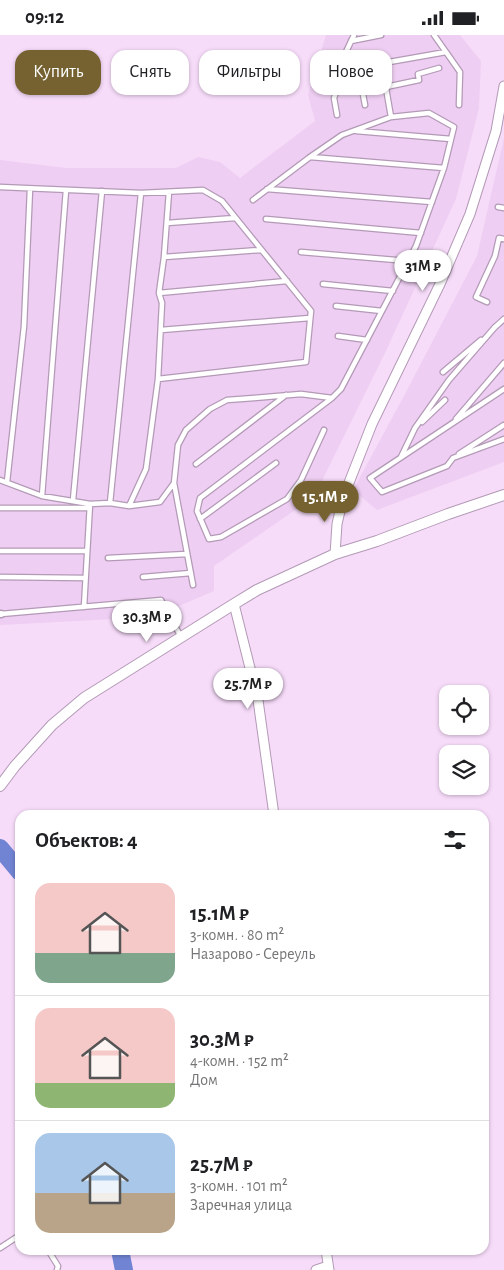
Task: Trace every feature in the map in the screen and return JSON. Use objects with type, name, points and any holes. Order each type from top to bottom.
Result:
[{"type":"street","points":[[335,554],[337,524],[343,497],[372,424],[440,285],[470,214],[496,131],[504,85]]},
{"type":"street","points":[[0,786],[15,766],[52,725],[84,698],[234,603],[257,590],[335,554],[377,541],[448,513],[504,495]]},
{"type":"street","points":[[234,603],[258,700],[273,810]]},
{"type":"street","points":[[316,1270],[328,1268],[327,1255]]},
{"type":"lane","points":[[347,50],[354,35]]},
{"type":"lane","points":[[351,41],[381,35]]},
{"type":"lane","points":[[434,35],[460,73],[459,105]]},
{"type":"lane","points":[[392,63],[446,52]]},
{"type":"lane","points":[[392,86],[419,80],[418,74],[439,68]]},
{"type":"lane","points":[[335,95],[337,115]]},
{"type":"lane","points":[[364,95],[366,105]]},
{"type":"lane","points":[[387,95],[391,117]]},
{"type":"lane","points":[[253,200],[342,135],[391,117],[429,113],[454,127],[444,168],[421,233],[393,291],[341,389],[332,398],[200,498],[196,511],[209,539],[221,537],[287,499],[301,480],[324,430]]},
{"type":"lane","points":[[354,131],[450,139]]},
{"type":"lane","points":[[310,157],[444,168]]},
{"type":"lane","points":[[0,187],[141,193],[203,190],[222,201],[311,311],[306,363],[158,379]]},
{"type":"lane","points":[[7,482],[24,326],[30,189]]},
{"type":"lane","points":[[267,189],[432,202]]},
{"type":"lane","points":[[42,496],[66,190]]},
{"type":"lane","points":[[73,500],[102,191]]},
{"type":"lane","points":[[129,506],[146,469],[158,379],[162,303],[159,293],[169,192]]},
{"type":"lane","points":[[110,503],[141,193]]},
{"type":"lane","points":[[166,223],[235,218]]},
{"type":"lane","points":[[266,219],[421,233]]},
{"type":"lane","points":[[487,302],[476,297],[495,256],[499,238],[504,239]]},
{"type":"lane","points":[[164,257],[261,250]]},
{"type":"lane","points":[[301,252],[408,261]]},
{"type":"lane","points":[[159,293],[286,281]]},
{"type":"lane","points":[[323,284],[393,291]]},
{"type":"lane","points":[[336,305],[382,311]]},
{"type":"lane","points":[[160,330],[310,318]]},
{"type":"lane","points":[[443,372],[504,319]]},
{"type":"lane","points":[[401,458],[415,428],[448,380],[495,327]]},
{"type":"lane","points":[[338,336],[367,340]]},
{"type":"lane","points":[[452,425],[504,363]]},
{"type":"lane","points":[[504,389],[370,478],[382,492],[447,466],[453,458],[504,425]]},
{"type":"lane","points":[[193,585],[174,483],[178,445],[186,430],[210,409],[227,400],[302,394],[332,398]]},
{"type":"lane","points":[[196,464],[286,395]]},
{"type":"lane","points":[[415,428],[445,400]]},
{"type":"lane","points":[[453,458],[504,439]]},
{"type":"lane","points":[[200,519],[276,463]]},
{"type":"lane","points":[[0,480],[42,496],[73,500],[90,506]]},
{"type":"lane","points":[[0,508],[90,506],[110,503],[129,506],[160,502],[174,483]]},
{"type":"lane","points":[[84,607],[90,506]]},
{"type":"lane","points":[[0,551],[87,551]]},
{"type":"lane","points":[[108,558],[187,554]]},
{"type":"lane","points":[[143,577],[191,573]]},
{"type":"lane","points":[[0,577],[86,578]]},
{"type":"lane","points":[[0,614],[161,600],[181,637]]},
{"type":"lane","points":[[0,1248],[15,1238]]},
{"type":"lane","points":[[51,1255],[58,1266],[57,1270]]},
{"type":"shaded area","points":[[326,35],[460,35],[481,61],[479,108],[456,199],[385,353],[314,497],[214,566],[214,591],[153,617],[0,625],[0,160],[67,168],[176,168],[198,157],[220,162],[240,178],[315,121],[308,95],[310,88],[310,95],[392,95],[392,50],[322,50]]},
{"type":"shaded area","points":[[504,138],[504,462],[377,510],[353,490],[477,256]]},
{"type":"waterway","points":[[0,848],[15,866]]},
{"type":"waterway","points":[[121,1255],[124,1270]]}]
